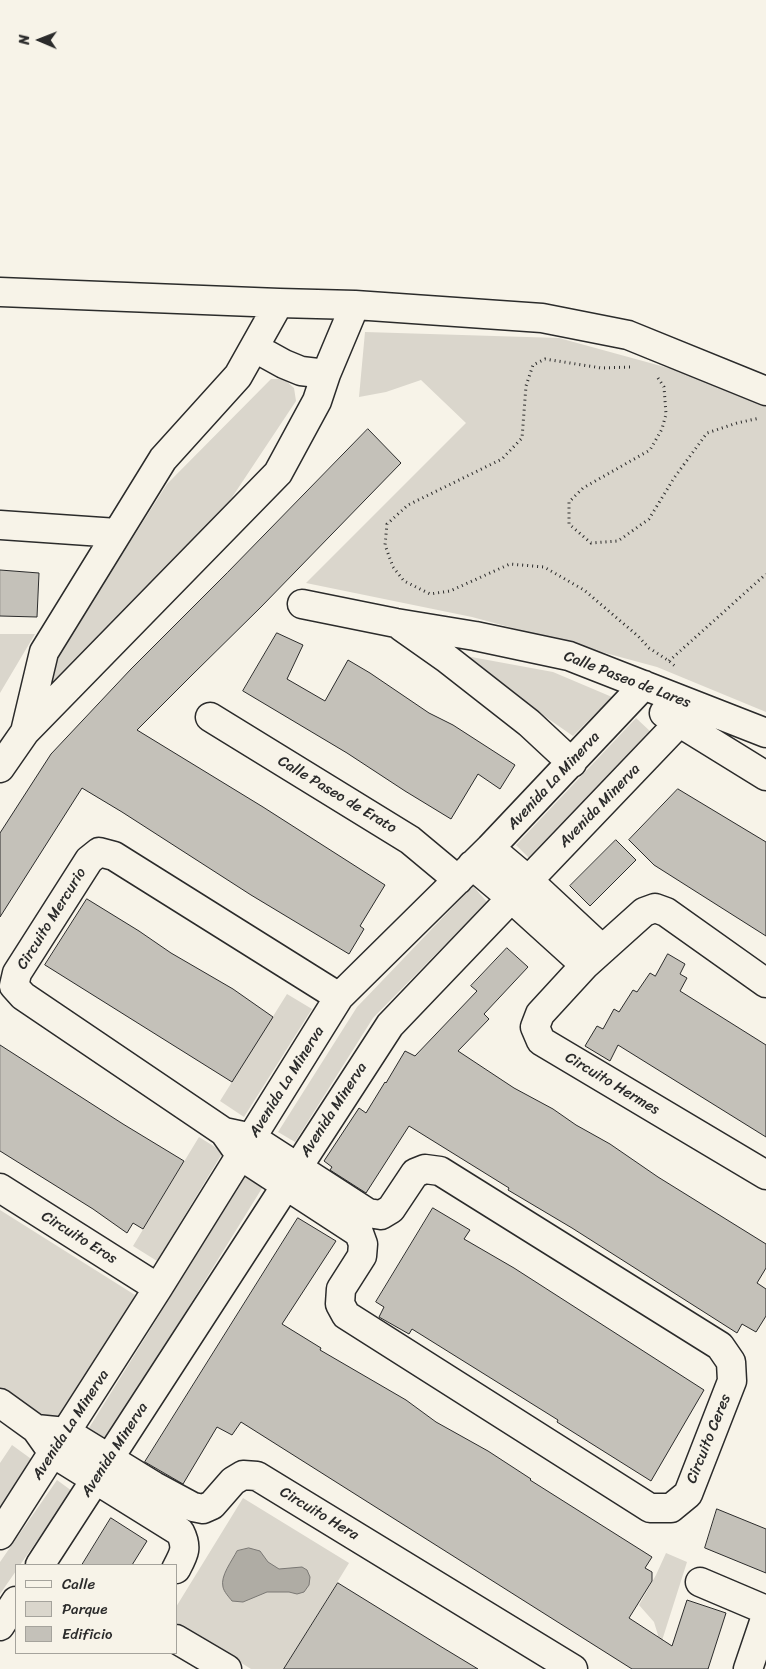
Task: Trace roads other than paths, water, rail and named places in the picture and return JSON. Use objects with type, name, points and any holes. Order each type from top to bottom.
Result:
[{"type":"street","points":[[0,292],[279,304],[355,305],[542,318],[628,335],[766,391]]},
{"type":"street","points":[[25,732],[44,652],[163,459],[238,376],[279,304]]},
{"type":"street","points":[[0,768],[25,732],[278,473],[317,401],[326,374],[355,305]]},
{"type":"street","points":[[255,348],[301,371],[326,374]]},
{"type":"street","points":[[0,525],[117,533]]},
{"type":"street","name":"Calle Paseo de Lares","points":[[302,604],[396,623],[475,636],[568,656],[640,690],[687,715],[766,776]]},
{"type":"street","name":"Calle Paseo de Lares","points":[[396,623],[446,658],[529,723],[572,763]]},
{"type":"street","name":"Avenida La Minerva","points":[[0,1535],[247,1147],[339,997],[473,865],[640,690]]},
{"type":"street","name":"Calle Paseo de Lares","points":[[687,715],[766,733]]},
{"type":"street","name":"Avenida Minerva","points":[[41,1564],[390,1025],[687,715]]},
{"type":"street","name":"Calle Paseo de Erato","points":[[210,717],[410,840],[473,865]]},
{"type":"street","name":"Circuito Mercurio","points":[[291,1176],[23,996],[14,986],[18,973],[89,860],[99,852],[114,856],[339,997]]},
{"type":"street","points":[[473,865],[520,889],[594,957]]},
{"type":"street","name":"Circuito Hermes","points":[[766,983],[666,912],[655,908],[644,912],[594,957],[540,1014],[535,1027],[541,1041],[766,1175]]},
{"type":"street","name":"Circuito Ceres","points":[[425,1169],[440,1171],[720,1346],[731,1362],[732,1381],[688,1494],[671,1508],[650,1508],[346,1315],[340,1304],[341,1289],[362,1256],[363,1244],[359,1234],[291,1176],[368,1213],[380,1215],[390,1209],[415,1173],[425,1169]]},
{"type":"street","name":"Circuito Eros","points":[[0,1188],[158,1288]]},
{"type":"street","points":[[0,1403],[36,1429],[60,1443]]},
{"type":"street","name":"Circuito Hera","points":[[60,1443],[103,1470],[180,1532],[185,1541],[185,1552],[178,1565]]},
{"type":"street","name":"Circuito Hera","points":[[103,1470],[202,1509],[212,1505],[233,1481],[243,1475],[256,1476],[573,1669]]},
{"type":"street","points":[[700,1582],[766,1610]]},
{"type":"street","points":[[0,1626],[15,1603]]},
{"type":"street","points":[[748,1669],[766,1616]]},
{"type":"street","points":[[178,1640],[227,1669]]}]
